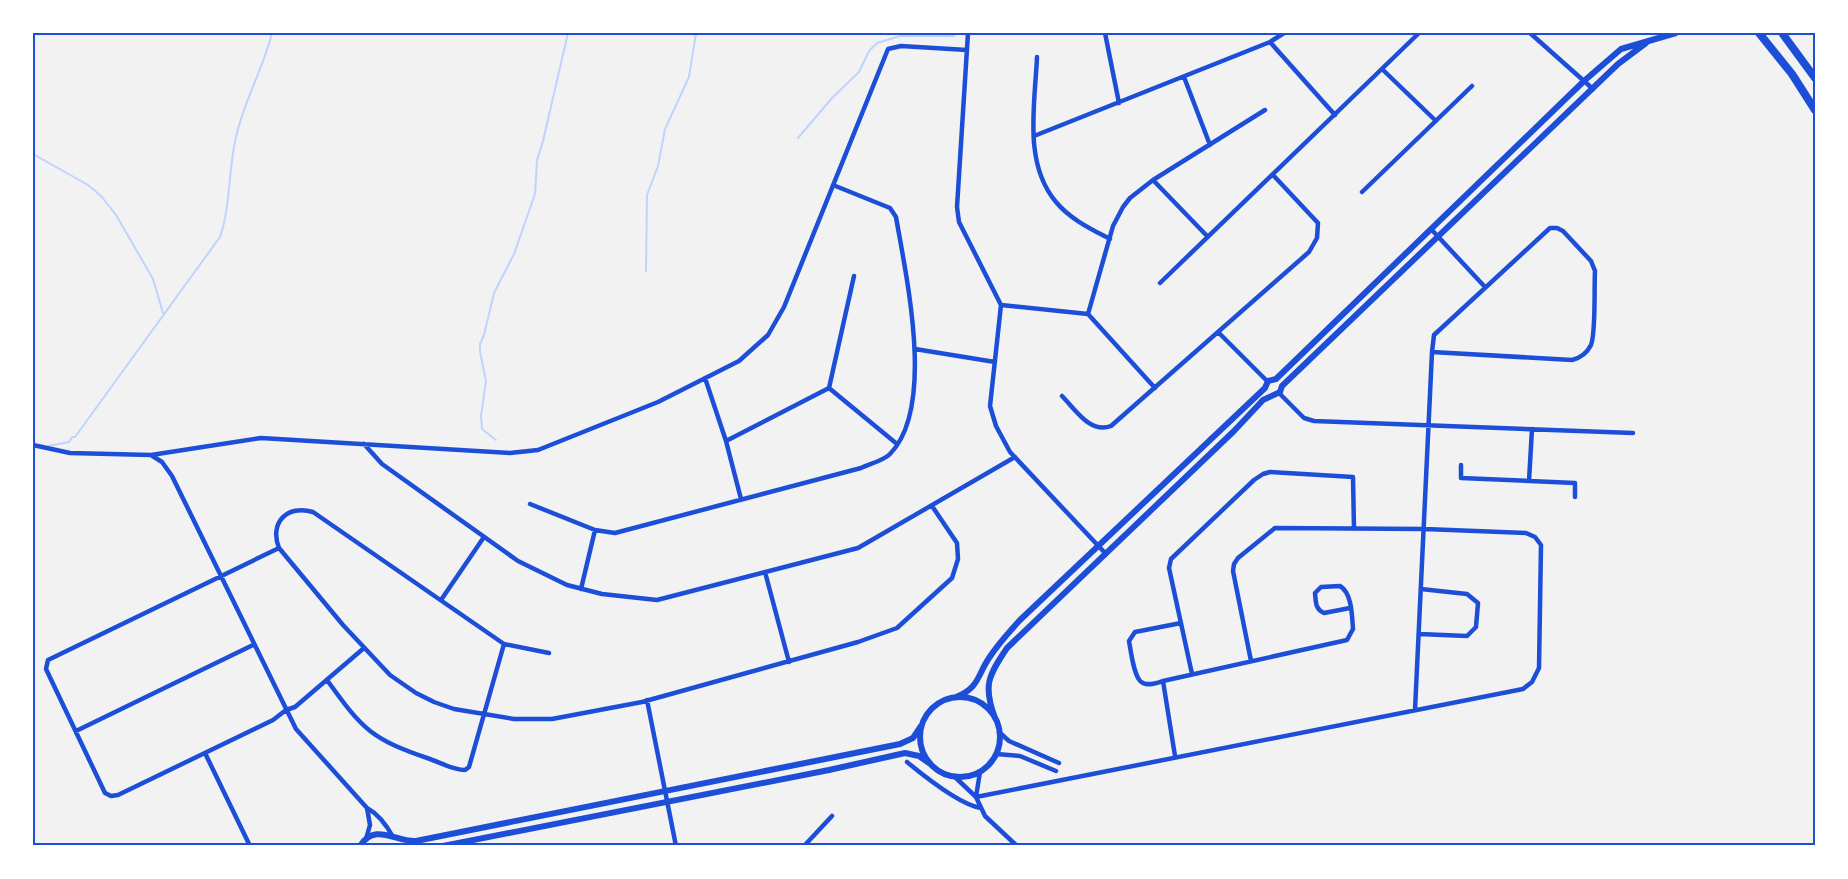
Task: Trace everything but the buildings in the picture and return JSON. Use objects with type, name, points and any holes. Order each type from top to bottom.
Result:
[{"type":"highway","points":[[1758,33],[1792,74],[1815,110]]},
{"type":"highway","points":[[1783,35],[1815,78]]},
{"type":"main road","points":[[956,698],[969,692],[978,681],[996,648],[1020,620],[1266,385],[1276,379],[1584,81],[1621,49],[1676,33]]},
{"type":"main road","points":[[443,846],[905,753],[919,756],[937,771],[956,778],[969,777],[980,772],[990,764],[999,743],[999,732],[988,699],[989,680],[1007,648],[1234,431],[1263,400],[1278,391],[1618,64],[1652,39]]},
{"type":"main road","points":[[1276,379],[1278,391]]},
{"type":"main road","points":[[1266,385],[1268,393],[1278,391]]},
{"type":"main road","points":[[360,846],[366,838],[379,833],[416,841],[900,744],[913,738],[928,712],[948,699],[968,698],[978,702],[995,718]]},
{"type":"main road","points":[[921,726],[920,746],[929,763]]},
{"type":"main road","points":[[393,837],[400,846]]},
{"type":"street","points":[[968,33],[959,166],[959,222],[1001,305],[990,406],[996,426],[1015,457],[1106,554]]},
{"type":"street","points":[[1105,33],[1119,103]]},
{"type":"street","points":[[1034,136],[1270,42],[1284,33]]},
{"type":"street","points":[[1160,282],[1419,33]]},
{"type":"street","points":[[1530,33],[1593,89]]},
{"type":"street","points":[[1270,42],[1335,115]]},
{"type":"street","points":[[33,445],[70,453],[150,455],[261,438],[510,453],[538,450],[658,402],[739,361],[768,335],[784,307],[888,49],[901,46],[967,50]]},
{"type":"street","points":[[1037,57],[1034,136],[1037,164],[1045,184],[1056,202],[1078,222],[1110,239]]},
{"type":"street","points":[[1382,69],[1436,121]]},
{"type":"street","points":[[1184,77],[1210,145]]},
{"type":"street","points":[[1362,192],[1472,86]]},
{"type":"street","points":[[1088,314],[1113,226],[1130,198],[1154,180],[1265,110]]},
{"type":"street","points":[[1062,396],[1088,423],[1103,428],[1111,426],[1309,252],[1317,238],[1318,223],[1273,175]]},
{"type":"street","points":[[1154,180],[1208,237]]},
{"type":"street","points":[[530,504],[595,530],[615,533],[861,468],[889,455],[904,433],[910,416],[915,349],[912,308],[896,217],[890,208],[833,185]]},
{"type":"street","points":[[1431,229],[1485,286]]},
{"type":"street","points":[[1415,710],[1425,529],[1432,352],[1433,338],[1485,286],[1547,230],[1561,229],[1594,266],[1591,344],[1584,354],[1572,360],[1432,352]]},
{"type":"street","points":[[829,388],[854,276]]},
{"type":"street","points":[[1001,305],[1088,314],[1155,388]]},
{"type":"street","points":[[1218,332],[1266,385]]},
{"type":"street","points":[[915,349],[995,362]]},
{"type":"street","points":[[705,378],[726,441],[741,499]]},
{"type":"street","points":[[829,388],[897,444]]},
{"type":"street","points":[[726,441],[829,388]]},
{"type":"street","points":[[1278,391],[1304,418],[1314,421],[1633,433]]},
{"type":"street","points":[[1529,481],[1532,429]]},
{"type":"street","points":[[364,444],[382,464],[519,561],[567,585],[581,589],[602,594],[657,600],[858,548],[1015,457]]},
{"type":"street","points":[[150,455],[162,462],[172,476],[296,729],[386,826],[393,837]]},
{"type":"street","points":[[1461,465],[1461,478],[1575,483],[1575,497]]},
{"type":"street","points":[[1192,674],[1169,567],[1171,559],[1254,480],[1270,472],[1353,477],[1353,528]]},
{"type":"street","points":[[549,652],[504,644],[313,512],[296,510],[283,516],[279,522],[275,533],[279,548],[343,625],[390,675],[425,698],[454,710],[514,719],[552,719],[648,700],[789,662],[897,628],[952,578],[958,559],[957,543],[932,506]]},
{"type":"street","points":[[976,797],[1175,756],[1520,691],[1530,684],[1539,669],[1541,549],[1537,539],[1526,532],[1275,528],[1238,558],[1234,564],[1233,571],[1251,661]]},
{"type":"street","points":[[581,589],[595,530]]},
{"type":"street","points":[[441,600],[484,537]]},
{"type":"street","points":[[279,548],[50,658],[46,663],[46,669],[104,790],[111,796],[118,795],[273,720],[286,710],[295,707],[364,648]]},
{"type":"street","points":[[765,572],[789,662]]},
{"type":"street","points":[[1181,623],[1135,632],[1130,638],[1138,680],[1145,684],[1163,681],[1347,640],[1353,629],[1350,608],[1347,592],[1341,586],[1321,587],[1315,591],[1316,606],[1322,612],[1350,608]]},
{"type":"street","points":[[1419,634],[1467,636],[1476,627],[1478,603],[1467,594],[1421,589]]},
{"type":"street","points":[[327,680],[353,717],[378,738],[394,747],[461,771],[469,766],[504,644]]},
{"type":"street","points":[[75,731],[254,645]]},
{"type":"street","points":[[1163,681],[1175,756]]},
{"type":"street","points":[[648,700],[676,846]]},
{"type":"street","points":[[999,732],[1009,741],[1059,763]]},
{"type":"street","points":[[205,753],[250,846]]},
{"type":"street","points":[[996,754],[1020,756],[1056,771]]},
{"type":"street","points":[[907,762],[933,782],[973,807],[981,808]]},
{"type":"street","points":[[976,797],[980,772]]},
{"type":"street","points":[[956,778],[976,797],[985,816],[1017,846]]},
{"type":"street","points":[[366,838],[370,825],[367,808]]},
{"type":"street","points":[[804,846],[832,816]]},
{"type":"waterway","points":[[48,446],[69,442],[72,437],[75,437],[220,237],[226,213],[236,137],[272,33]]},
{"type":"waterway","points":[[496,440],[482,429],[481,416],[486,381],[480,344],[494,293],[514,254],[535,194],[537,160],[568,33]]},
{"type":"waterway","points":[[646,271],[647,195],[658,166],[665,129],[689,77],[696,33]]},
{"type":"waterway","points":[[798,138],[832,98],[859,72],[869,51],[877,43],[900,36],[954,36],[954,33]]},
{"type":"waterway","points":[[33,154],[88,185],[101,196],[116,215],[153,279],[163,313]]}]
